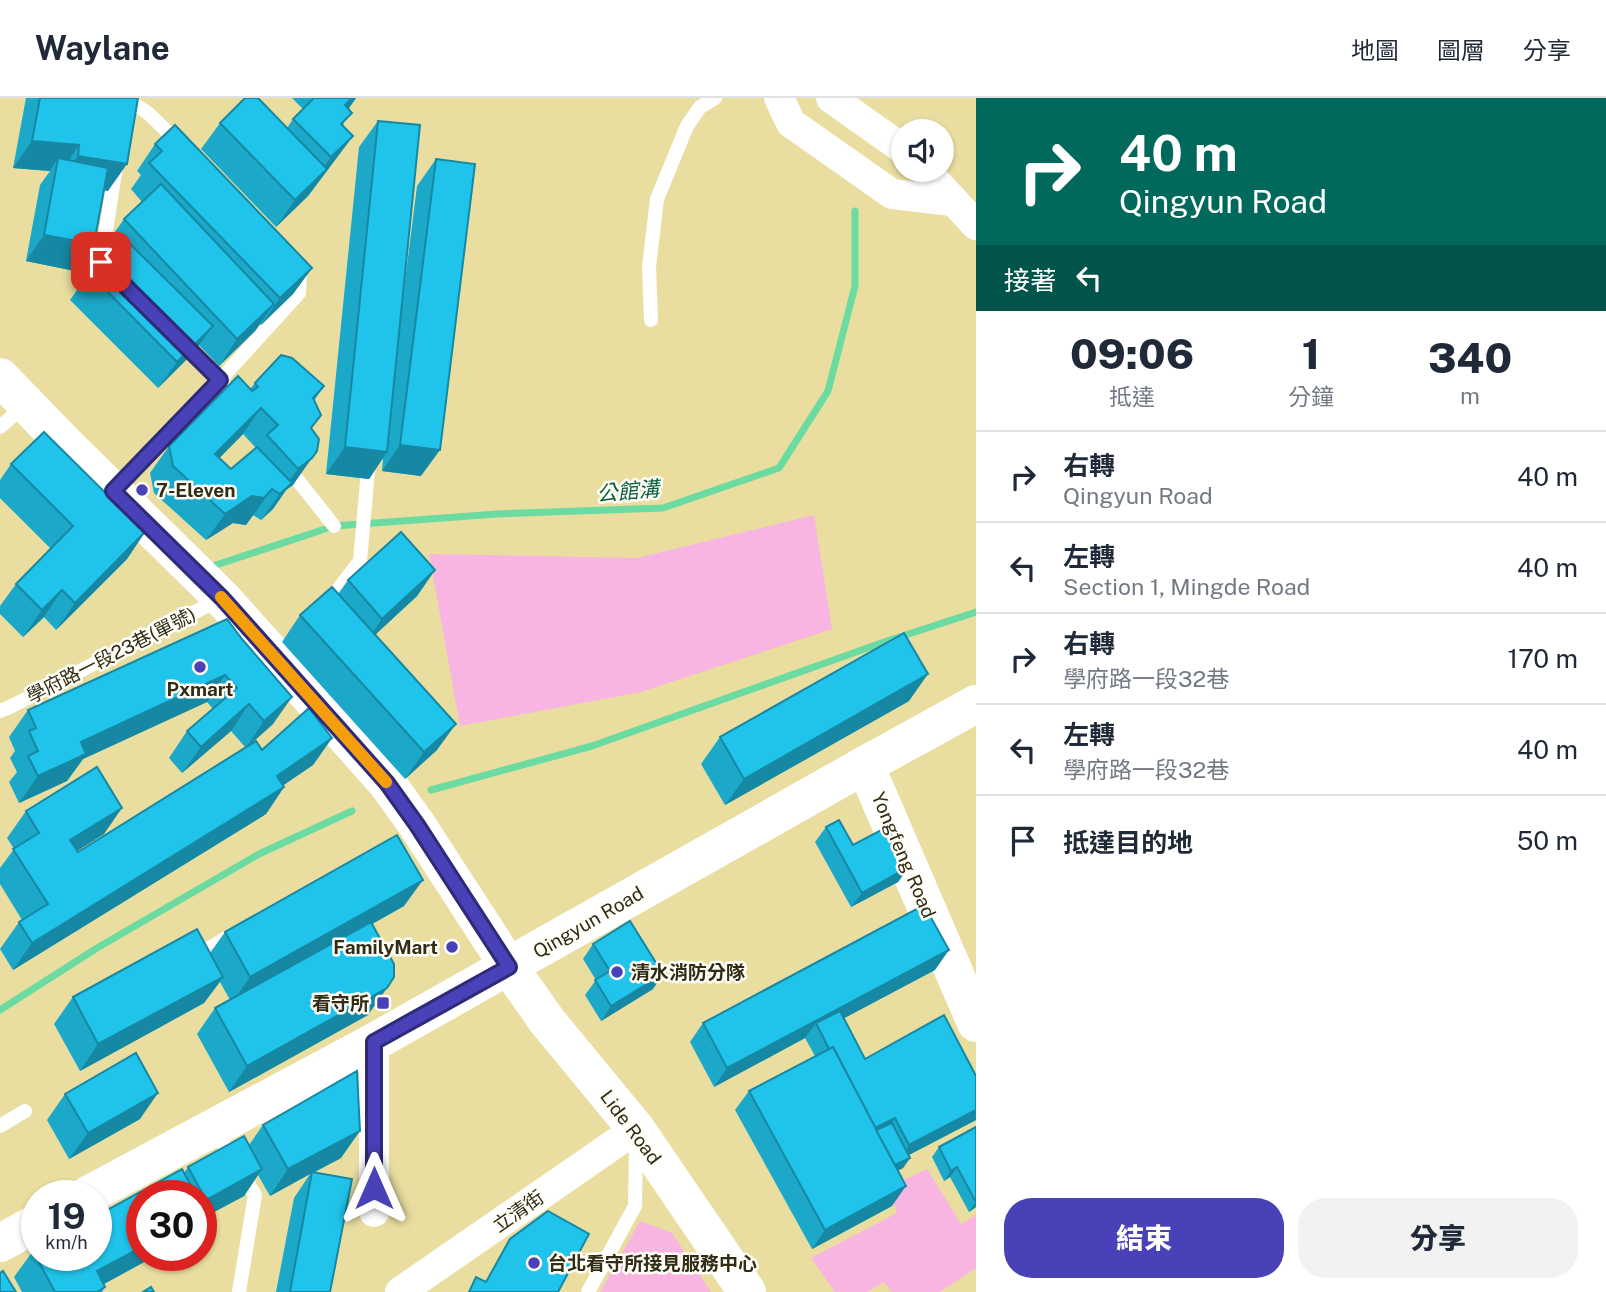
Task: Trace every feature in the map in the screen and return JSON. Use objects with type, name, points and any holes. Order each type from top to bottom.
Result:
[{"type":"street","points":[[779,98],[791,123],[892,194],[953,201]]},
{"type":"street","points":[[831,98],[891,140]]},
{"type":"street","points":[[936,182],[976,225]]},
{"type":"street","name":"Lide Road","points":[[9,403],[113,491],[284,659],[387,783],[412,828],[547,1021],[636,1129],[747,1292]]},
{"type":"street","name":"Qingyun Road","points":[[112,1182],[374,1042],[976,704]]},
{"type":"street","name":"Yongfeng Road","points":[[865,765],[976,1023]]},
{"type":"street","points":[[374,1042],[374,1212]]},
{"type":"street","name":"立清街","points":[[400,1292],[636,1129]]},
{"type":"street","points":[[0,1243],[21,1232]]},
{"type":"lane","points":[[651,320],[649,267],[657,199],[687,126],[700,107],[715,98]]},
{"type":"lane","points":[[125,103],[148,113],[187,149]]},
{"type":"lane","points":[[119,151],[101,262],[121,282]]},
{"type":"lane","points":[[113,491],[299,293],[300,265],[288,252]]},
{"type":"lane","points":[[170,331],[220,380],[236,401]]},
{"type":"lane","points":[[320,612],[360,561],[371,442]]},
{"type":"lane","points":[[277,453],[334,526]]},
{"type":"lane","name":"學府路一段23巷(單號)","points":[[0,711],[222,598]]},
{"type":"lane","points":[[201,953],[246,926]]},
{"type":"lane","points":[[0,1126],[25,1111]]},
{"type":"lane","points":[[213,1127],[255,1195],[239,1292]]},
{"type":"lane","points":[[588,1292],[635,1206],[636,1129]]},
{"type":"shaded area","points":[[814,515],[832,629],[641,692],[460,726],[429,554],[637,558]]},
{"type":"shaded area","points":[[927,1169],[961,1224],[976,1215],[976,1268],[940,1292],[892,1292],[884,1282],[867,1292],[835,1292],[811,1258],[897,1213],[889,1187]]},
{"type":"shaded area","points":[[640,1221],[672,1233],[711,1292],[600,1292]]},
{"type":"building","points":[[40,98],[138,98],[127,164],[78,156],[79,145],[32,141]]},
{"type":"building","points":[[245,98],[258,98],[327,169],[295,200],[220,123]]},
{"type":"building","points":[[314,98],[352,98],[345,105],[352,113],[341,124],[353,136],[331,157],[293,119]]},
{"type":"building","points":[[378,121],[420,125],[387,452],[345,447]]},
{"type":"building","points":[[175,125],[312,268],[280,298],[149,163],[162,151],[155,144]]},
{"type":"building","points":[[58,158],[108,168],[94,244],[44,235]]},
{"type":"building","points":[[436,159],[475,164],[440,450],[400,445]]},
{"type":"building","points":[[161,184],[274,304],[237,339],[124,219]]},
{"type":"building","points":[[124,238],[213,326],[177,362],[89,273]]},
{"type":"building","points":[[281,355],[292,358],[324,386],[313,398],[321,415],[311,428],[319,439],[317,451],[298,469],[267,435],[278,425],[261,408],[215,454],[231,469],[257,447],[292,483],[280,494],[272,489],[264,498],[252,496],[225,514],[173,466],[169,446],[238,376],[252,391],[258,387],[255,383]]},
{"type":"building","points":[[44,432],[145,532],[75,603],[62,590],[42,610],[16,584],[73,526],[11,464]]},
{"type":"building","points":[[401,532],[435,570],[382,619],[348,580]]},
{"type":"building","points":[[332,587],[456,724],[424,752],[300,615]]},
{"type":"building","points":[[227,619],[292,697],[264,721],[249,704],[201,747],[187,731],[237,688],[225,675],[81,742],[86,754],[38,776],[28,756],[38,751],[29,731],[36,728],[28,710]]},
{"type":"building","points":[[904,633],[928,674],[744,779],[720,737]]},
{"type":"building","points":[[309,708],[332,738],[277,776],[284,787],[32,943],[19,922],[48,904],[13,849],[39,833],[26,811],[97,767],[122,808],[70,840],[78,852],[256,741],[262,750]]},
{"type":"building","points":[[839,820],[853,845],[887,827],[909,867],[862,893],[826,827]]},
{"type":"building","points":[[397,835],[423,880],[250,977],[225,932]]},
{"type":"building","points":[[924,905],[949,950],[727,1068],[703,1023]]},
{"type":"building","name":"清水消防分隊","points":[[630,921],[663,974],[611,1006],[595,980],[610,971],[593,944]]},
{"type":"building","points":[[371,922],[394,964],[394,977],[387,988],[247,1066],[215,1008]]},
{"type":"building","points":[[197,929],[223,977],[98,1044],[73,997]]},
{"type":"building","points":[[840,1011],[865,1059],[944,1015],[976,1076],[976,1110],[909,1145],[895,1118],[875,1128],[833,1047],[829,1049],[816,1023]]},
{"type":"building","points":[[833,1047],[906,1186],[825,1230],[749,1091]]},
{"type":"building","points":[[136,1053],[158,1093],[88,1133],[65,1094]]},
{"type":"building","points":[[357,1071],[360,1131],[288,1169],[263,1125]]},
{"type":"building","points":[[892,1123],[910,1158],[895,1165],[876,1130]]},
{"type":"building","points":[[976,1127],[976,1202],[957,1167],[951,1171],[939,1147]]},
{"type":"building","points":[[244,1136],[262,1169],[217,1194],[217,1180],[195,1180],[188,1167]]},
{"type":"building","points":[[182,1169],[188,1180],[162,1180]]},
{"type":"building","points":[[312,1172],[352,1179],[330,1292],[290,1292]]},
{"type":"building","points":[[126,1200],[126,1256],[112,1263],[112,1207]]},
{"type":"building","name":"台北看守所接見服務中心","points":[[548,1211],[589,1234],[558,1292],[469,1292],[476,1277],[486,1282],[510,1239]]},
{"type":"building","points":[[3,1271],[16,1292],[0,1292],[0,1273]]},
{"type":"building","points":[[44,1271],[97,1271],[105,1287],[97,1292],[55,1292]]},
{"type":"waterway","name":"公館溝","points":[[207,568],[334,526],[497,514],[663,508],[779,468],[828,391],[855,286],[855,211]]},
{"type":"waterway","points":[[431,790],[592,746],[976,612]]},
{"type":"waterway","points":[[0,1010],[97,948],[259,854],[352,811]]},
{"type":"slow traffic","points":[[221,597],[386,782]]},
{"type":"place","name":"7-Eleven","points":[[142,490]]},
{"type":"place","name":"Pxmart","points":[[200,667]]},
{"type":"place","name":"FamilyMart","points":[[452,947]]},
{"type":"place","name":"清水消防分隊","points":[[617,972]]},
{"type":"place","name":"看守所","points":[[383,1003]]},
{"type":"place","name":"台北看守所接見服務中心","points":[[534,1263]]},
{"type":"route","points":[[101,262],[220,380],[113,491],[222,598],[387,783],[509,967],[374,1042],[374,1188]]}]
